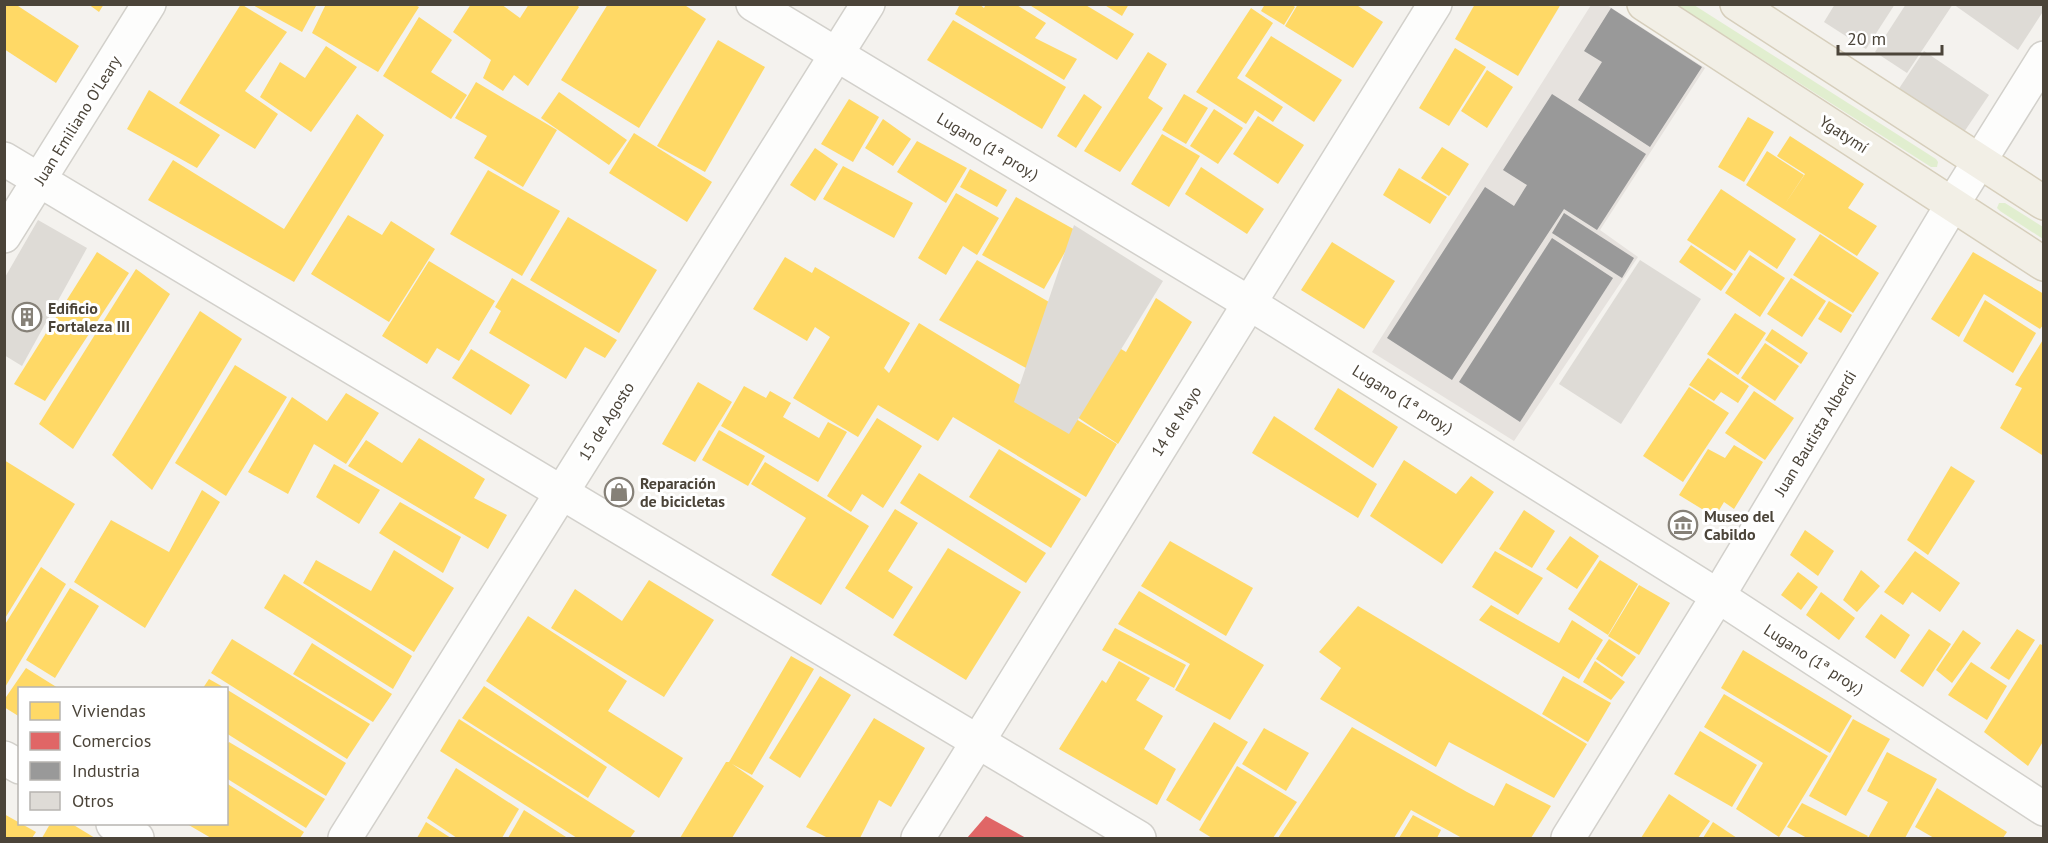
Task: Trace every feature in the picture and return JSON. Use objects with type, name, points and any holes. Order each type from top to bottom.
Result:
[{"type":"main road","name":"Ygatymí","points":[[1644,4],[2043,264]]},
{"type":"main road","points":[[1737,4],[2043,204]]},
{"type":"street","name":"Juan Emiliano O'Leary","points":[[4,236],[149,4]]},
{"type":"street","name":"Lugano (1ª proy.)","points":[[753,4],[1250,303],[1718,596],[2043,809]]},
{"type":"street","name":"15 de Agosto","points":[[345,838],[868,4]]},
{"type":"street","name":"14 de Mayo","points":[[918,838],[1435,4]]},
{"type":"street","name":"Juan Bautista Alberdi","points":[[1568,838],[1718,596],[1952,205],[2043,58]]},
{"type":"street","points":[[4,159],[1139,838]]},
{"type":"street","points":[[4,758],[18,766]]},
{"type":"street","points":[[114,825],[137,838]]},
{"type":"shaded area","points":[[1591,5],[1607,5],[1705,68],[1600,230],[1638,257],[1514,441],[1372,352]]},
{"type":"green space","points":[[1677,5],[1694,5],[1936,159],[1937,167],[1931,167]]},
{"type":"green space","points":[[1999,203],[2005,203],[2043,227],[2043,239],[2000,211],[1997,208]]},
{"type":"building: Viviendas","points":[[4,4],[15,4],[79,46],[56,83],[4,49]]},
{"type":"building: Viviendas","points":[[88,4],[104,4],[99,12]]},
{"type":"building: Viviendas","points":[[241,4],[287,32],[245,91],[278,114],[255,149],[179,103]]},
{"type":"building: Viviendas","points":[[251,4],[317,4],[302,32]]},
{"type":"building: Viviendas","points":[[326,4],[413,4],[419,7],[378,72],[312,33]]},
{"type":"building: Viviendas","points":[[471,4],[501,4],[520,18],[529,4],[576,4],[579,7],[528,86],[514,75],[503,91],[483,78],[491,60],[453,32]]},
{"type":"building: Viviendas","points":[[608,4],[683,4],[706,19],[639,128],[561,80]]},
{"type":"building: Viviendas","points":[[960,4],[979,4],[984,8],[986,4],[1015,4],[1046,23],[1035,38],[1077,59],[1064,80],[955,14]]},
{"type":"building: Viviendas","points":[[1028,4],[1084,4],[1134,34],[1117,60]]},
{"type":"building: Viviendas","points":[[1103,4],[1129,4],[1122,16]]},
{"type":"building: Viviendas","points":[[1265,4],[1291,4],[1295,7],[1284,25],[1261,11]]},
{"type":"building: Viviendas","points":[[1298,4],[1355,4],[1383,22],[1353,68],[1285,26]]},
{"type":"building: Viviendas","points":[[1475,4],[1561,4],[1518,76],[1455,39]]},
{"type":"building: Viviendas","points":[[1251,8],[1273,23],[1237,78],[1283,107],[1273,122],[1255,110],[1246,124],[1196,92]]},
{"type":"building: Viviendas","points":[[419,17],[452,40],[431,72],[467,95],[451,119],[383,76]]},
{"type":"building: Viviendas","points":[[953,20],[1066,87],[1042,129],[927,60]]},
{"type":"building: Viviendas","points":[[1271,36],[1342,80],[1314,122],[1245,76]]},
{"type":"building: Viviendas","points":[[718,40],[765,67],[705,172],[657,146]]},
{"type":"building: Viviendas","points":[[326,46],[357,67],[311,132],[260,97],[280,62],[305,78]]},
{"type":"building: Viviendas","points":[[1455,48],[1486,67],[1449,126],[1419,108]]},
{"type":"building: Viviendas","points":[[1148,52],[1167,64],[1148,98],[1163,108],[1120,172],[1084,151]]},
{"type":"building: Viviendas","points":[[1487,70],[1513,87],[1487,128],[1461,111]]},
{"type":"building: Viviendas","points":[[476,82],[557,130],[523,187],[474,158],[487,136],[455,118]]},
{"type":"building: Viviendas","points":[[149,90],[220,135],[197,168],[127,129]]},
{"type":"building: Viviendas","points":[[559,92],[627,140],[609,165],[541,118]]},
{"type":"building: Viviendas","points":[[1084,94],[1102,107],[1076,148],[1057,136]]},
{"type":"building: Viviendas","points":[[1184,94],[1208,108],[1186,144],[1162,130]]},
{"type":"building: Viviendas","points":[[849,99],[879,117],[853,162],[821,144]]},
{"type":"building: Viviendas","points":[[1214,109],[1243,128],[1218,164],[1190,146]]},
{"type":"building: Viviendas","points":[[357,114],[384,135],[294,282],[148,200],[173,160],[284,229]]},
{"type":"building: Viviendas","points":[[1258,116],[1304,145],[1278,184],[1233,154]]},
{"type":"building: Viviendas","points":[[1748,117],[1774,132],[1744,182],[1718,167]]},
{"type":"building: Viviendas","points":[[883,119],[911,139],[893,166],[865,148]]},
{"type":"building: Viviendas","points":[[634,133],[712,182],[687,222],[609,173]]},
{"type":"building: Viviendas","points":[[1162,134],[1200,156],[1169,207],[1131,184]]},
{"type":"building: Viviendas","points":[[1790,136],[1864,184],[1848,208],[1877,226],[1857,256],[1746,185],[1767,151],[1804,175],[1785,204],[1805,174],[1777,156]]},
{"type":"building: Viviendas","points":[[917,141],[967,168],[946,203],[897,172]]},
{"type":"building: Viviendas","points":[[1442,147],[1469,164],[1449,196],[1421,178]]},
{"type":"building: Viviendas","points":[[815,148],[838,164],[815,201],[790,185]]},
{"type":"building: Viviendas","points":[[843,166],[913,203],[894,238],[823,199]]},
{"type":"building: Viviendas","points":[[1201,167],[1264,209],[1247,234],[1185,194]]},
{"type":"building: Viviendas","points":[[1399,168],[1447,197],[1430,224],[1383,195]]},
{"type":"building: Viviendas","points":[[970,169],[1007,190],[997,207],[960,187]]},
{"type":"building: Viviendas","points":[[488,170],[560,211],[522,276],[450,234]]},
{"type":"building: Viviendas","points":[[1721,189],[1796,239],[1777,269],[1749,250],[1735,271],[1687,240]]},
{"type":"building: Viviendas","points":[[956,193],[999,218],[977,255],[963,246],[946,275],[918,258]]},
{"type":"building: Viviendas","points":[[1016,197],[1077,231],[1044,289],[982,255]]},
{"type":"building: Viviendas","points":[[348,215],[382,235],[391,221],[435,249],[389,322],[311,274]]},
{"type":"building: Viviendas","points":[[568,217],[657,270],[619,333],[530,280]]},
{"type":"building: Viviendas","points":[[1820,234],[1879,273],[1853,313],[1793,275]]},
{"type":"building: Viviendas","points":[[1332,242],[1395,281],[1364,329],[1301,290]]},
{"type":"building: Viviendas","points":[[1691,245],[1733,274],[1721,291],[1679,262]]},
{"type":"building: Viviendas","points":[[1095,249],[1154,287],[1123,341],[1099,326],[1114,297],[1077,278]]},
{"type":"building: Viviendas","points":[[97,252],[129,273],[45,401],[14,384]]},
{"type":"building: Viviendas","points":[[1973,252],[2044,294],[2044,324],[2040,329],[1984,294],[1959,337],[1931,319]]},
{"type":"building: Viviendas","points":[[1750,255],[1785,278],[1760,317],[1725,293]]},
{"type":"building: Viviendas","points":[[785,257],[812,273],[815,267],[910,323],[884,368],[889,373],[919,323],[1117,444],[1086,497],[953,417],[938,441],[878,405],[858,437],[793,398],[830,337],[815,327],[807,341],[753,309]]},
{"type":"building: Viviendas","points":[[977,260],[1116,341],[1077,396],[939,320]]},
{"type":"building: Viviendas","points":[[429,261],[495,301],[459,361],[437,348],[427,364],[382,336]]},
{"type":"building: Viviendas","points":[[136,269],[170,294],[73,449],[39,424]]},
{"type":"building: Viviendas","points":[[512,278],[617,340],[605,358],[585,347],[566,379],[489,333],[501,311],[495,307]]},
{"type":"building: Viviendas","points":[[1791,278],[1826,301],[1802,337],[1767,314]]},
{"type":"building: Viviendas","points":[[1156,298],[1192,322],[1118,444],[1071,413],[1116,346],[1126,352]]},
{"type":"building: Viviendas","points":[[1985,300],[2036,333],[2013,373],[1963,341]]},
{"type":"building: Viviendas","points":[[1829,301],[1852,315],[1841,333],[1818,319]]},
{"type":"building: Viviendas","points":[[200,311],[242,339],[152,490],[112,455]]},
{"type":"building: Viviendas","points":[[1735,313],[1766,333],[1738,375],[1707,354]]},
{"type":"building: Viviendas","points":[[1772,329],[1808,353],[1801,364],[1765,340]]},
{"type":"building: Viviendas","points":[[2044,338],[2044,452],[2042,455],[2000,428],[2022,388],[2015,385]]},
{"type":"building: Viviendas","points":[[1765,343],[1799,366],[1775,401],[1741,378]]},
{"type":"building: Viviendas","points":[[471,349],[530,385],[511,415],[452,378]]},
{"type":"building: Viviendas","points":[[1708,358],[1749,386],[1738,403],[1721,392],[1714,401],[1689,385]]},
{"type":"building: Viviendas","points":[[235,365],[287,397],[226,496],[175,463]]},
{"type":"building: Viviendas","points":[[698,382],[732,402],[695,462],[662,444]]},
{"type":"building: Viviendas","points":[[744,386],[766,398],[770,391],[791,403],[783,417],[819,438],[828,422],[847,432],[818,482],[721,426]]},
{"type":"building: Viviendas","points":[[1689,387],[1729,413],[1683,482],[1643,456]]},
{"type":"building: Viviendas","points":[[1338,388],[1398,427],[1373,468],[1314,429]]},
{"type":"building: Viviendas","points":[[1754,391],[1794,418],[1765,460],[1725,433]]},
{"type":"building: Viviendas","points":[[346,393],[379,413],[346,464],[314,444],[288,494],[248,472],[292,397],[327,421]]},
{"type":"building: Viviendas","points":[[1274,416],[1377,484],[1358,518],[1252,453]]},
{"type":"building: Viviendas","points":[[877,418],[922,446],[883,508],[862,494],[851,512],[827,496]]},
{"type":"building: Viviendas","points":[[719,430],[765,456],[748,486],[702,460]]},
{"type":"building: Viviendas","points":[[419,438],[485,479],[474,498],[507,515],[488,549],[348,466],[366,440],[402,463]]},
{"type":"building: Viviendas","points":[[1734,445],[1763,462],[1734,509],[1724,502],[1715,517],[1679,495],[1708,449],[1725,458]]},
{"type":"building: Viviendas","points":[[999,449],[1081,499],[1051,548],[969,497]]},
{"type":"building: Viviendas","points":[[4,460],[75,504],[4,620]]},
{"type":"building: Viviendas","points":[[1404,460],[1456,494],[1471,476],[1494,492],[1442,564],[1370,516]]},
{"type":"building: Viviendas","points":[[765,462],[869,526],[821,605],[771,575],[806,518],[751,484]]},
{"type":"building: Viviendas","points":[[334,464],[380,490],[359,524],[316,497]]},
{"type":"building: Viviendas","points":[[1951,466],[1975,481],[1928,555],[1907,540]]},
{"type":"building: Viviendas","points":[[919,473],[1046,553],[1026,583],[900,503]]},
{"type":"building: Viviendas","points":[[202,490],[220,502],[145,628],[74,582],[111,520],[169,552]]},
{"type":"building: Viviendas","points":[[400,502],[461,537],[443,573],[379,533]]},
{"type":"building: Viviendas","points":[[895,509],[918,523],[888,571],[913,587],[893,619],[845,588]]},
{"type":"building: Viviendas","points":[[1524,510],[1555,531],[1532,568],[1499,549]]},
{"type":"building: Viviendas","points":[[1805,530],[1834,551],[1818,576],[1790,555]]},
{"type":"building: Viviendas","points":[[1570,536],[1599,556],[1577,589],[1546,569]]},
{"type":"building: Viviendas","points":[[1170,541],[1253,588],[1226,636],[1141,586]]},
{"type":"building: Viviendas","points":[[948,548],[1021,592],[966,680],[893,635]]},
{"type":"building: Viviendas","points":[[394,550],[454,588],[414,652],[303,583],[316,560],[371,591]]},
{"type":"building: Viviendas","points":[[1495,551],[1543,578],[1518,615],[1472,587]]},
{"type":"building: Viviendas","points":[[1915,551],[1960,583],[1940,612],[1912,592],[1903,605],[1884,592]]},
{"type":"building: Viviendas","points":[[1600,560],[1638,584],[1608,635],[1568,609]]},
{"type":"building: Viviendas","points":[[41,567],[66,584],[4,689],[4,626]]},
{"type":"building: Viviendas","points":[[1861,570],[1880,586],[1857,612],[1843,600]]},
{"type":"building: Viviendas","points":[[1798,572],[1818,587],[1801,610],[1781,595]]},
{"type":"building: Viviendas","points":[[284,574],[412,656],[393,689],[264,608]]},
{"type":"building: Viviendas","points":[[649,580],[714,620],[664,697],[551,628],[575,589],[622,621]]},
{"type":"building: Viviendas","points":[[1639,585],[1670,603],[1639,655],[1608,636]]},
{"type":"building: Viviendas","points":[[70,588],[99,606],[55,678],[26,660]]},
{"type":"building: Viviendas","points":[[1139,591],[1264,665],[1230,720],[1175,690],[1190,664],[1118,624]]},
{"type":"building: Viviendas","points":[[1821,592],[1855,618],[1839,640],[1806,615]]},
{"type":"building: Viviendas","points":[[1491,605],[1559,643],[1572,620],[1603,640],[1579,679],[1479,620]]},
{"type":"building: Viviendas","points":[[1358,606],[1587,744],[1554,798],[1449,742],[1436,767],[1320,699],[1341,668],[1319,652]]},
{"type":"building: Viviendas","points":[[1881,614],[1910,635],[1895,659],[1865,637]]},
{"type":"building: Viviendas","points":[[528,616],[627,681],[608,711],[683,758],[659,798],[486,681]]},
{"type":"building: Viviendas","points":[[1115,628],[1186,665],[1174,688],[1102,650]]},
{"type":"building: Viviendas","points":[[1929,629],[1951,644],[1923,687],[1900,671]]},
{"type":"building: Viviendas","points":[[2017,629],[2035,640],[2009,680],[1990,668]]},
{"type":"building: Viviendas","points":[[1963,630],[1981,643],[1952,683],[1936,670]]},
{"type":"building: Viviendas","points":[[232,639],[370,724],[347,759],[211,673]]},
{"type":"building: Viviendas","points":[[1609,639],[1636,657],[1622,677],[1596,659]]},
{"type":"building: Viviendas","points":[[312,643],[392,694],[373,722],[293,674]]},
{"type":"building: Viviendas","points":[[2040,644],[2044,646],[2044,740],[2028,766],[1984,732]]},
{"type":"building: Viviendas","points":[[1743,650],[1852,716],[1830,753],[1721,688]]},
{"type":"building: Viviendas","points":[[791,656],[814,669],[752,775],[732,764],[764,786],[732,838],[680,838],[726,762],[729,762]]},
{"type":"building: Viviendas","points":[[1119,661],[1150,678],[1136,700],[1163,716],[1144,749],[1176,769],[1157,805],[1059,749],[1102,680],[1106,683]]},
{"type":"building: Viviendas","points":[[1595,661],[1625,682],[1611,700],[1583,682]]},
{"type":"building: Viviendas","points":[[1971,662],[2007,686],[1987,720],[1948,695]]},
{"type":"building: Viviendas","points":[[26,668],[56,687],[18,687],[18,716],[4,707],[4,700]]},
{"type":"building: Viviendas","points":[[820,676],[851,695],[800,778],[769,758]]},
{"type":"building: Viviendas","points":[[1563,676],[1611,703],[1588,742],[1542,714]]},
{"type":"building: Viviendas","points":[[209,679],[223,687],[204,687]]},
{"type":"building: Viviendas","points":[[484,686],[607,767],[588,798],[462,718]]},
{"type":"building: Viviendas","points":[[228,690],[346,763],[326,796],[228,734]]},
{"type":"building: Viviendas","points":[[1724,694],[1828,756],[1779,837],[1736,809],[1763,763],[1704,727]]},
{"type":"building: Viviendas","points":[[874,718],[925,748],[891,807],[879,800],[860,838],[828,838],[806,827]]},
{"type":"building: Viviendas","points":[[459,719],[635,831],[630,838],[577,838],[440,751]]},
{"type":"building: Viviendas","points":[[1853,719],[1890,739],[1846,816],[1809,796]]},
{"type":"building: Viviendas","points":[[1214,722],[1248,742],[1200,821],[1166,800]]},
{"type":"building: Viviendas","points":[[1352,727],[1494,806],[1506,783],[1551,806],[1531,838],[1462,838],[1411,810],[1394,838],[1278,838]]},
{"type":"building: Viviendas","points":[[1264,728],[1309,753],[1286,791],[1242,764]]},
{"type":"building: Viviendas","points":[[1700,731],[1757,765],[1732,807],[1674,774]]},
{"type":"building: Viviendas","points":[[228,743],[325,799],[306,828],[228,779]]},
{"type":"building: Viviendas","points":[[1887,752],[1937,779],[1905,838],[1868,838],[1888,802],[1867,791]]},
{"type":"building: Viviendas","points":[[1237,766],[1297,802],[1273,838],[1212,838],[1199,830]]},
{"type":"building: Viviendas","points":[[456,768],[519,809],[502,838],[457,838],[427,818]]},
{"type":"building: Viviendas","points":[[228,784],[304,832],[300,838],[211,838],[189,825],[228,825]]},
{"type":"building: Viviendas","points":[[1937,788],[2007,832],[2003,838],[1934,838],[1915,827]]},
{"type":"building: Viviendas","points":[[1669,794],[1710,821],[1698,838],[1641,838]]},
{"type":"building: Viviendas","points":[[1802,803],[1868,836],[1866,838],[1807,838],[1787,827]]},
{"type":"building: Viviendas","points":[[524,810],[566,837],[508,838]]},
{"type":"building: Viviendas","points":[[4,814],[18,822],[18,825],[24,825],[36,832],[32,838],[4,838]]},
{"type":"building: Viviendas","points":[[1413,815],[1441,830],[1437,838],[1399,838]]},
{"type":"building: Viviendas","points":[[426,822],[451,838],[417,838]]},
{"type":"building: Viviendas","points":[[1713,822],[1737,838],[1703,838]]},
{"type":"building: Viviendas","points":[[49,825],[74,825],[95,838],[42,838]]},
{"type":"building: Comercios","points":[[986,816],[1026,838],[967,838]]},
{"type":"building: Industria","points":[[1611,8],[1702,67],[1650,147],[1578,100],[1602,62],[1584,51]]},
{"type":"building: Industria","points":[[1552,94],[1646,154],[1597,230],[1564,209],[1452,380],[1387,338],[1485,187],[1514,206],[1527,185],[1503,170]]},
{"type":"building: Industria","points":[[1564,213],[1634,258],[1622,278],[1552,233]]},
{"type":"building: Industria","points":[[1552,238],[1613,278],[1520,422],[1459,382]]},
{"type":"building: Otros","points":[[1835,4],[1895,4],[1866,49],[1824,22]]},
{"type":"building: Otros","points":[[1906,4],[1953,4],[1907,73],[1875,52]]},
{"type":"building: Otros","points":[[1953,4],[2044,4],[2044,10],[2018,50]]},
{"type":"building: Otros","points":[[1924,51],[1989,95],[1962,135],[1896,93]]},
{"type":"building: Otros","name":"Edificio Fortaleza III","points":[[38,220],[87,248],[22,366],[4,355],[4,279]]},
{"type":"building: Otros","points":[[1074,225],[1163,281],[1069,434],[1014,402]]},
{"type":"building: Otros","points":[[1640,260],[1701,299],[1621,424],[1559,384]]},
{"type":"place","name":"Edificio Fortaleza III","points":[[27,317]]},
{"type":"place","name":"Reparación de bicicletas","points":[[619,492]]},
{"type":"place","name":"Museo del Cabildo","points":[[1683,525]]}]
